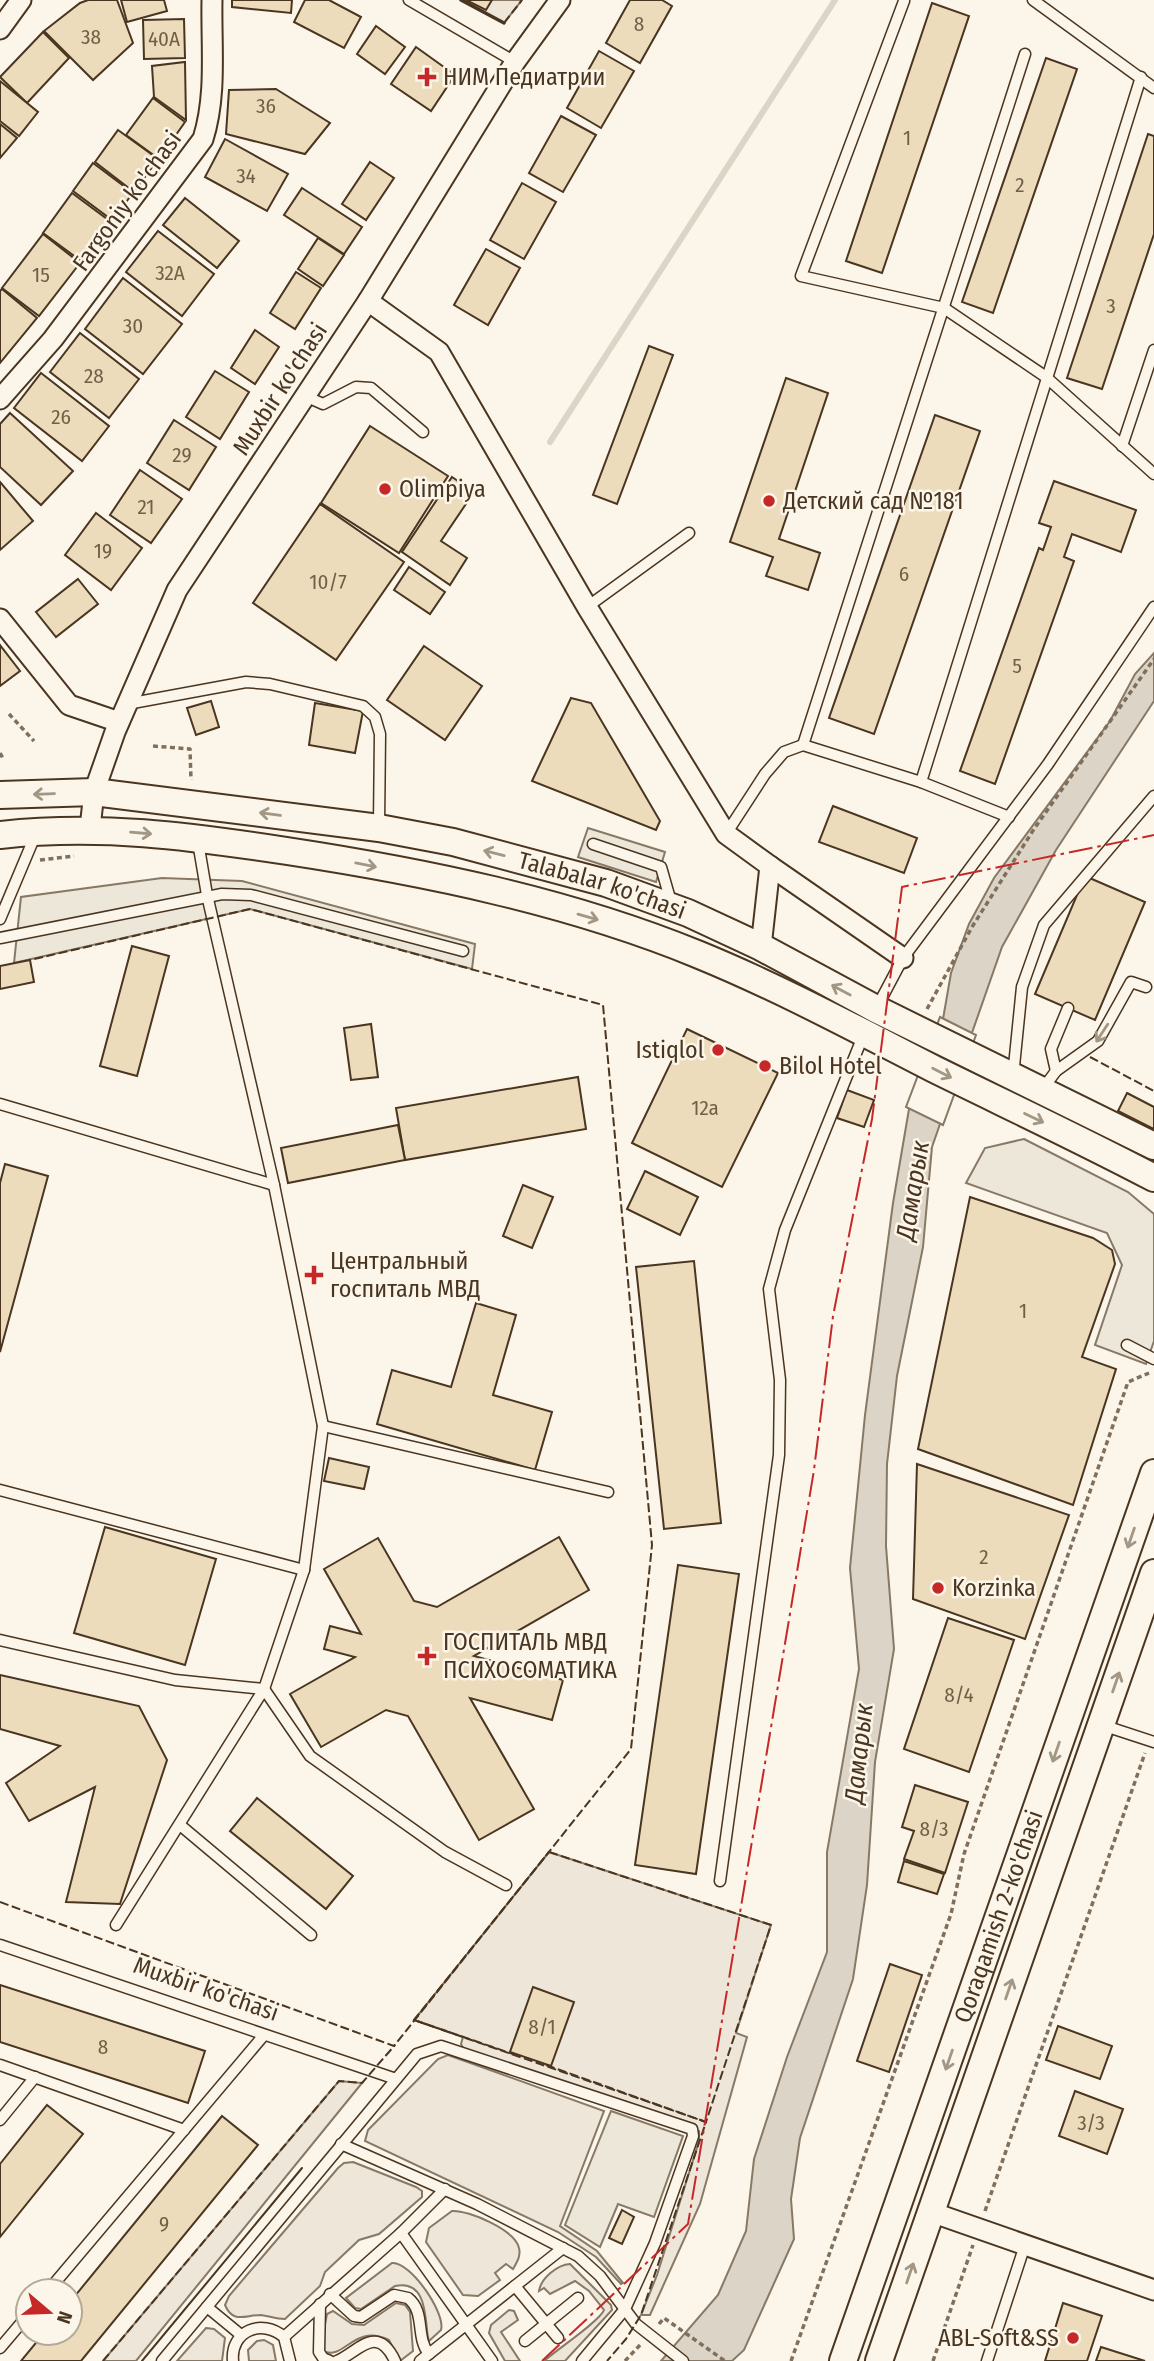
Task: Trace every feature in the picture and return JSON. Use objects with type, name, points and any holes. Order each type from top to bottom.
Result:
[{"type":"main road","name":"Talabalar ko'chasi","points":[[0,795],[94,792],[379,828],[453,842],[606,883],[673,908],[761,947],[876,1009],[923,1024],[985,1063],[1013,1076],[1049,1081],[1154,1146]]},
{"type":"main road","name":"Talabalar ko'chasi","points":[[0,835],[90,828],[198,838],[323,856],[492,890],[597,919],[695,953],[1154,1178]]},
{"type":"main road","points":[[864,1034],[876,1009]]},
{"type":"main road","name":"Qoraqamish 2-ko'chasi","points":[[843,2361],[1154,1473]]},
{"type":"main road","name":"Qoraqamish 2-ko'chasi","points":[[879,2361],[1154,1573]]},
{"type":"main road","points":[[864,2301],[896,2312]]},
{"type":"street","points":[[0,29],[21,0]]},
{"type":"street","name":"Fargoniy ko'chasi","points":[[0,399],[76,310],[203,139],[209,120],[211,93],[212,0]]},
{"type":"street","name":"Muxbir ko'chasi","points":[[90,828],[94,792],[122,713],[177,590],[368,301],[515,62],[560,0]]},
{"type":"street","points":[[368,301],[439,352],[587,607],[726,834],[903,958]]},
{"type":"street","points":[[0,619],[69,705],[122,713]]},
{"type":"street","points":[[761,947],[770,866]]},
{"type":"street","points":[[931,2212],[1154,2290]]},
{"type":"lane","points":[[409,0],[515,62]]},
{"type":"lane","points":[[1033,0],[1154,88]]},
{"type":"lane","points":[[904,1],[801,276],[944,308],[1046,377],[1154,474]]},
{"type":"lane","points":[[803,745],[1025,54]]},
{"type":"lane","points":[[921,782],[1142,77]]},
{"type":"lane","points":[[1122,446],[1154,350]]},
{"type":"lane","points":[[305,396],[323,404],[356,387],[371,388],[423,432]]},
{"type":"lane","points":[[587,607],[689,533]]},
{"type":"lane","points":[[876,1009],[903,958],[1048,764],[1154,607]]},
{"type":"lane","points":[[122,713],[246,682],[270,684],[363,706],[375,717],[380,734],[379,828]]},
{"type":"lane","points":[[726,834],[765,774],[784,752],[803,745],[921,782],[1009,817]]},
{"type":"lane","points":[[1013,1076],[1022,987],[1044,925],[1154,796]]},
{"type":"lane","points":[[0,919],[37,831]]},
{"type":"lane","points":[[116,1925],[264,1689],[304,1570],[323,1426],[274,1185],[207,895],[198,838]]},
{"type":"lane","points":[[593,844],[661,867],[673,908]]},
{"type":"lane","points":[[0,938],[207,895],[251,894],[463,950]]},
{"type":"lane","points":[[1049,1081],[1098,1041],[1132,982],[1146,988]]},
{"type":"lane","points":[[1049,1081],[1051,1049],[1068,1008]]},
{"type":"lane","points":[[720,1881],[779,1455],[780,1380],[769,1289],[785,1230],[864,1034]]},
{"type":"lane","points":[[0,1104],[274,1185]]},
{"type":"lane","points":[[1127,1345],[1154,1361]]},
{"type":"lane","points":[[323,1426],[608,1492]]},
{"type":"lane","points":[[0,1490],[304,1570]]},
{"type":"lane","points":[[0,1640],[174,1681],[264,1689]]},
{"type":"lane","points":[[264,1689],[310,1756],[444,1852],[506,1885]]},
{"type":"lane","points":[[1101,1725],[1152,1741]]},
{"type":"lane","points":[[180,1825],[311,1935]]},
{"type":"lane","name":"Muxbir ko'chasi","points":[[0,1945],[396,2079]]},
{"type":"lane","points":[[60,2277],[264,2035]]},
{"type":"lane","points":[[162,2361],[418,2054],[441,2046],[690,2127],[693,2136],[655,2243],[625,2309],[582,2361]]},
{"type":"lane","points":[[0,2065],[184,2130]]},
{"type":"lane","points":[[0,2120],[35,2077]]},
{"type":"lane","points":[[341,2144],[445,2189],[578,2256],[600,2276],[636,2324],[683,2361]]},
{"type":"lane","points":[[284,2337],[401,2233],[445,2189]]},
{"type":"lane","points":[[401,2233],[492,2361]]},
{"type":"lane","points":[[987,2361],[1025,2245]]},
{"type":"lane","points":[[330,2294],[354,2316],[361,2317],[394,2295],[408,2298],[418,2310],[425,2358],[563,2248]]},
{"type":"lane","points":[[515,2286],[558,2338]]},
{"type":"lane","points":[[525,2341],[578,2298]]},
{"type":"lane","points":[[320,2304],[319,2352],[323,2358],[330,2361]]},
{"type":"lane","points":[[207,2307],[241,2335]]},
{"type":"lane","points":[[233,2361],[233,2348],[241,2335],[260,2327],[276,2331],[284,2337],[290,2361]]},
{"type":"lane","points":[[0,2348],[14,2332]]},
{"type":"lane","points":[[337,2361],[357,2346],[370,2342],[385,2347],[396,2361]]},
{"type":"path","points":[[923,1024],[972,927],[1034,829],[1154,659]]},
{"type":"path","points":[[9,714],[34,741]]},
{"type":"path","points":[[153,746],[190,750],[191,786]]},
{"type":"path","points":[[0,753],[4,760]]},
{"type":"path","points":[[24,862],[84,855]]},
{"type":"path","points":[[791,2361],[951,1914],[964,1854],[1128,1382],[1150,1373],[1154,1361]]},
{"type":"path","points":[[933,2361],[1152,1741]]},
{"type":"path","points":[[664,2318],[725,2361]]},
{"type":"shaded area","points":[[461,0],[522,0],[504,23]]},
{"type":"shaded area","points":[[588,828],[665,852],[656,882],[578,857]]},
{"type":"shaded area","points":[[162,878],[242,881],[475,944],[472,969],[250,909],[14,963],[21,897]]},
{"type":"shaded area","points":[[1024,1139],[1128,1192],[1154,1214],[1154,1341],[1146,1364],[1095,1345],[1122,1265],[1107,1233],[966,1183],[985,1148]]},
{"type":"shaded area","points":[[549,1852],[771,1925],[736,2033],[747,2037],[700,2204],[650,2315],[641,2315],[657,2275],[699,2141],[699,2131],[464,2050],[461,2044],[463,2037],[414,2020]]},
{"type":"shaded area","points":[[448,2055],[604,2111],[560,2226],[597,2251],[623,2283],[621,2284],[596,2257],[558,2232],[365,2141],[368,2130],[438,2059]]},
{"type":"shaded area","points":[[339,2081],[362,2083],[136,2361],[103,2361]]},
{"type":"shaded area","points":[[611,2111],[683,2136],[654,2217],[618,2204],[600,2247],[565,2225]]},
{"type":"shaded area","points":[[353,2162],[416,2187],[422,2191],[422,2197],[379,2234],[359,2240],[325,2272],[320,2286],[285,2319],[261,2315],[232,2315],[225,2305],[229,2296],[338,2168],[344,2163]]},
{"type":"shaded area","points":[[452,2211],[469,2214],[501,2228],[516,2241],[519,2248],[519,2256],[513,2269],[506,2264],[495,2273],[500,2280],[478,2296],[463,2295],[426,2242],[429,2228]]},
{"type":"shaded area","points":[[392,2263],[408,2270],[417,2279],[438,2312],[441,2330],[429,2341],[424,2306],[415,2290],[407,2286],[395,2286],[361,2309],[355,2308],[346,2298]]},
{"type":"shaded area","points":[[570,2264],[611,2305],[612,2310],[565,2361],[544,2361],[604,2310],[589,2291],[575,2281],[550,2294],[544,2288],[539,2291],[550,2273]]},
{"type":"shaded area","points":[[396,2303],[405,2305],[410,2312],[413,2351],[400,2361],[389,2340],[377,2336],[358,2339],[331,2353],[323,2351],[321,2345],[327,2314],[333,2311],[352,2324],[364,2325]]},
{"type":"shaded area","points":[[509,2310],[514,2311],[518,2320],[501,2332],[520,2361],[505,2361],[489,2333],[491,2325]]},
{"type":"shaded area","points":[[206,2328],[214,2329],[225,2338],[222,2361],[177,2361]]},
{"type":"shaded area","points":[[264,2340],[273,2345],[276,2361],[249,2361],[248,2350],[257,2341]]},
{"type":"water","name":"Дамарык","points":[[1154,653],[1154,701],[1056,850],[1002,947],[932,1147],[923,1247],[897,1376],[887,1464],[886,1546],[894,1649],[875,1762],[867,1885],[853,1979],[800,2138],[791,2199],[794,2239],[744,2350],[732,2361],[661,2361],[718,2295],[746,2231],[754,2159],[787,2057],[827,1952],[827,1852],[859,1669],[850,1568],[865,1415],[893,1203],[909,1109],[943,1019],[951,973],[969,924],[994,878],[1110,721],[1135,674]]},
{"type":"pier","points":[[940,1017],[976,1035],[943,1125],[906,1107]]},
{"type":"building","points":[[88,0],[117,0],[133,43],[93,80],[44,31],[80,3]]},
{"type":"building","points":[[121,0],[164,0],[167,11],[127,22]]},
{"type":"building","points":[[232,0],[292,0],[291,13],[232,7]]},
{"type":"building","points":[[305,0],[329,0],[361,17],[344,48],[294,22]]},
{"type":"building","points":[[466,0],[492,0],[486,10]]},
{"type":"building","points":[[630,0],[662,0],[672,6],[640,63],[606,43]]},
{"type":"building","points":[[932,3],[969,16],[882,273],[846,261]]},
{"type":"building","points":[[184,19],[185,58],[144,59],[143,20]]},
{"type":"building","points":[[376,26],[405,47],[385,74],[357,54]]},
{"type":"building","points":[[43,32],[69,58],[27,103],[0,77]]},
{"type":"building","points":[[416,47],[455,75],[431,111],[391,84]]},
{"type":"building","points":[[599,51],[634,71],[601,128],[567,108]]},
{"type":"building","points":[[1046,58],[1077,69],[993,313],[962,302]]},
{"type":"building","points":[[185,62],[186,120],[154,97],[152,66]]},
{"type":"building","points":[[0,81],[38,112],[19,136],[0,121]]},
{"type":"building","points":[[276,89],[330,123],[305,154],[226,134],[229,90]]},
{"type":"building","points":[[153,98],[185,122],[159,159],[126,135]]},
{"type":"building","points":[[561,116],[596,135],[563,192],[529,173]]},
{"type":"building","points":[[0,124],[17,138],[0,158]]},
{"type":"building","points":[[118,130],[158,159],[134,192],[95,162]]},
{"type":"building","points":[[1148,134],[1154,136],[1154,234],[1102,389],[1067,378]]},
{"type":"building","points":[[225,139],[288,174],[267,211],[205,177]]},
{"type":"building","points":[[370,162],[394,178],[366,220],[342,204]]},
{"type":"building","points":[[93,163],[133,193],[112,220],[73,191]]},
{"type":"building","points":[[522,183],[556,202],[524,259],[490,240]]},
{"type":"building","points":[[302,188],[362,227],[344,254],[284,215]]},
{"type":"building","points":[[72,193],[111,222],[81,261],[43,233]]},
{"type":"building","points":[[185,198],[239,241],[217,268],[163,225]]},
{"type":"building","points":[[158,231],[214,274],[182,316],[126,272]]},
{"type":"building","points":[[43,234],[80,263],[39,316],[2,288]]},
{"type":"building","points":[[318,238],[344,255],[323,286],[298,269]]},
{"type":"building","points":[[486,249],[520,268],[488,325],[454,305]]},
{"type":"building","points":[[296,272],[321,288],[295,329],[270,313]]},
{"type":"building","points":[[123,278],[182,324],[143,374],[85,329]]},
{"type":"building","points":[[2,289],[37,318],[0,363],[0,291]]},
{"type":"building","points":[[255,330],[279,347],[255,384],[231,368]]},
{"type":"building","points":[[80,333],[139,379],[109,418],[50,372]]},
{"type":"building","points":[[649,346],[673,355],[617,504],[593,495]]},
{"type":"building","points":[[215,371],[249,392],[220,439],[186,417]]},
{"type":"building","points":[[41,373],[109,426],[82,461],[14,408]]},
{"type":"building","points":[[786,378],[828,393],[779,539],[820,553],[808,590],[766,576],[773,557],[730,542]]},
{"type":"building","points":[[10,413],[73,471],[41,505],[0,467],[0,424]]},
{"type":"building","points":[[935,415],[980,431],[874,734],[829,718]]},
{"type":"building","points":[[174,420],[216,447],[189,490],[147,463]]},
{"type":"building","name":"Olimpiya","points":[[370,426],[448,476],[399,553],[321,503]]},
{"type":"building","points":[[140,470],[182,499],[151,543],[110,515]]},
{"type":"building","points":[[452,477],[474,492],[441,541],[467,558],[450,585],[402,552]]},
{"type":"building","points":[[1054,481],[1136,510],[1121,552],[1072,534],[1064,557],[1074,561],[995,784],[960,771],[1039,548],[1043,550],[1051,527],[1039,523]]},
{"type":"building","points":[[0,482],[33,521],[0,550]]},
{"type":"building","points":[[320,504],[404,562],[336,660],[253,603]]},
{"type":"building","points":[[96,513],[142,548],[111,590],[65,555]]},
{"type":"building","points":[[409,567],[445,592],[430,614],[394,590]]},
{"type":"building","points":[[78,579],[98,604],[56,637],[36,612]]},
{"type":"building","points":[[0,645],[20,671],[0,686]]},
{"type":"building","points":[[424,646],[482,686],[445,740],[387,700]]},
{"type":"building","points":[[571,698],[591,703],[660,821],[656,830],[532,781]]},
{"type":"building","points":[[211,701],[219,727],[196,735],[187,708]]},
{"type":"building","points":[[315,703],[363,711],[355,753],[309,745]]},
{"type":"building","points":[[833,806],[917,838],[904,873],[819,842]]},
{"type":"building","points":[[1085,876],[1145,902],[1095,1020],[1035,994]]},
{"type":"building","points":[[132,946],[169,956],[137,1076],[100,1066]]},
{"type":"building","points":[[30,960],[34,982],[0,989],[0,966]]},
{"type":"building","points":[[371,1024],[378,1077],[351,1080],[344,1028]]},
{"type":"building","points":[[687,1029],[778,1073],[722,1187],[632,1143]]},
{"type":"building","points":[[578,1077],[586,1129],[405,1160],[396,1108]]},
{"type":"building","points":[[847,1090],[874,1100],[864,1127],[837,1118]]},
{"type":"building","points":[[1127,1093],[1154,1107],[1154,1129],[1118,1111]]},
{"type":"building","points":[[398,1125],[405,1160],[288,1183],[281,1148]]},
{"type":"building","points":[[5,1164],[48,1176],[0,1352],[0,1183]]},
{"type":"building","points":[[645,1171],[698,1197],[680,1235],[627,1209]]},
{"type":"building","points":[[523,1185],[553,1197],[532,1248],[503,1236]]},
{"type":"building","points":[[970,1197],[1093,1238],[1112,1250],[1115,1264],[1082,1357],[1116,1369],[1073,1505],[918,1449]]},
{"type":"building","points":[[694,1261],[721,1523],[664,1529],[636,1267]]},
{"type":"building","points":[[476,1303],[516,1315],[493,1395],[552,1412],[535,1470],[377,1424],[392,1370],[451,1387]]},
{"type":"building","points":[[329,1458],[369,1467],[364,1489],[324,1481]]},
{"type":"building","points":[[917,1464],[1069,1515],[1025,1639],[913,1599]]},
{"type":"building","points":[[105,1527],[216,1559],[185,1665],[74,1633]]},
{"type":"building","points":[[559,1537],[589,1590],[474,1656],[563,1680],[552,1720],[470,1698],[534,1809],[479,1840],[408,1716],[386,1710],[321,1747],[290,1694],[355,1657],[324,1649],[330,1626],[361,1634],[324,1569],[378,1538],[414,1601],[437,1607]]},
{"type":"building","points":[[678,1565],[739,1574],[696,1874],[635,1865]]},
{"type":"building","points":[[948,1618],[1014,1640],[969,1772],[904,1749]]},
{"type":"building","points":[[0,1675],[139,1706],[167,1760],[120,1904],[66,1902],[95,1787],[29,1821],[6,1783],[60,1746],[0,1729]]},
{"type":"building","points":[[915,1785],[968,1802],[945,1873],[904,1859],[914,1831],[902,1827]]},
{"type":"building","points":[[257,1798],[353,1876],[326,1909],[230,1831]]},
{"type":"building","points":[[904,1861],[944,1874],[937,1894],[898,1882]]},
{"type":"building","points":[[890,1964],[922,1975],[889,2072],[857,2061]]},
{"type":"building","points":[[0,1985],[205,2051],[188,2103],[0,2042]]},
{"type":"building","points":[[533,1987],[574,2002],[551,2066],[510,2052]]},
{"type":"building","points":[[1058,2026],[1112,2046],[1100,2079],[1046,2060]]},
{"type":"building","points":[[1075,2091],[1123,2109],[1107,2154],[1059,2136]]},
{"type":"building","points":[[47,2105],[83,2134],[0,2237],[0,2164]]},
{"type":"building","points":[[222,2116],[258,2145],[81,2361],[21,2361],[32,2347],[84,2347],[84,2285]]},
{"type":"building","points":[[622,2210],[634,2217],[622,2244],[609,2238]]},
{"type":"building","name":"ABL-Soft&SS","points":[[1063,2303],[1102,2316],[1087,2361],[1045,2361]]},
{"type":"building","points":[[1101,2347],[1145,2361],[1096,2361]]},
{"type":"waterway","points":[[550,442],[835,0]]},
{"type":"tram line","points":[[142,2361],[302,2168]]},
{"type":"fence","points":[[504,23],[522,0]]},
{"type":"fence","points":[[0,1902],[394,2046],[631,1749],[652,1545],[603,1005],[250,909],[30,960]]},
{"type":"fence","points":[[1090,1057],[1154,1091]]},
{"type":"fence","points":[[549,1852],[771,1925],[706,2122],[414,2020],[549,1852]]},
{"type":"fence","points":[[414,2020],[513,2054]]},
{"type":"fence","points":[[103,2361],[339,2081],[362,2083],[395,2045]]},
{"type":"fence","points":[[546,2065],[706,2122],[641,2315],[626,2339],[607,2361]]},
{"type":"wall","points":[[461,0],[504,23]]},
{"type":"power","points":[[542,2361],[688,2224],[814,1470],[833,1316],[872,1119],[902,887],[1154,835]]},
{"type":"place","name":"НИМ Педиатрии","points":[[427,77]]},
{"type":"place","name":"Olimpiya","points":[[385,489]]},
{"type":"place","name":"Детский сад №181","points":[[769,501]]},
{"type":"place","name":"Istiqlol","points":[[718,1050]]},
{"type":"place","name":"Bilol Hotel","points":[[765,1066]]},
{"type":"place","name":"Центральный госпиталь МВД","points":[[314,1275]]},
{"type":"place","name":"Korzinka","points":[[938,1588]]},
{"type":"place","name":"ГОСПИТАЛЬ МВД ПСИХОСОМАТИКА","points":[[427,1656]]},
{"type":"place","name":"ABL-Soft&SS","points":[[1073,2338]]}]
